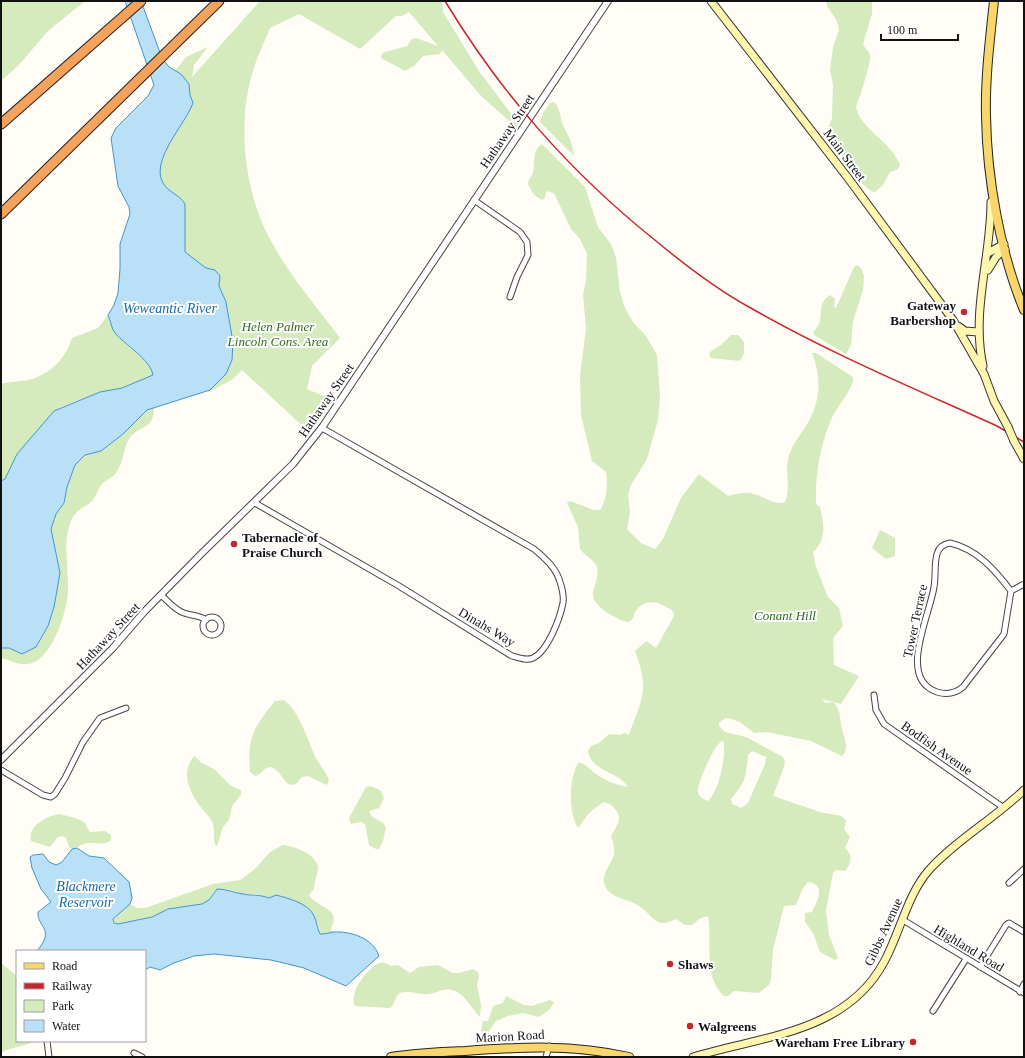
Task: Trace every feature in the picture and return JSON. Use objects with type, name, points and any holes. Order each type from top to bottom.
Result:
[{"type":"highway","points":[[1,124],[141,1]]},
{"type":"highway","points":[[1,214],[219,1]]},
{"type":"main road","name":"Main Street","points":[[711,1],[848,178],[956,325],[984,374],[994,401],[1024,459]]},
{"type":"main road","points":[[994,1],[989,46],[986,116],[992,185],[995,210],[1024,310]]},
{"type":"main road","points":[[984,374],[978,335],[992,219],[992,185]]},
{"type":"main road","points":[[988,253],[1005,246]]},
{"type":"main road","points":[[983,284],[990,264],[1005,246]]},
{"type":"main road","points":[[956,325],[965,331],[978,335]]},
{"type":"main road","points":[[962,334],[968,340],[978,335]]},
{"type":"main road","name":"Gibbs Avenue","points":[[693,1057],[801,1029],[833,1015],[854,1000],[878,973],[890,950],[916,889],[929,869],[1024,790]]},
{"type":"main road","name":"Marion Road","points":[[391,1057],[458,1054],[549,1046],[629,1057]]},
{"type":"street","name":"Hathaway Street","points":[[1,760],[112,649],[161,595],[293,464],[322,428],[608,1]]},
{"type":"street","points":[[474,200],[520,232],[527,242],[528,256],[517,277],[510,297]]},
{"type":"street","name":"Dinahs Way","points":[[255,503],[399,586],[512,656],[529,660],[537,655],[546,644],[558,623],[563,601],[560,581],[547,560],[527,545],[322,428]]},
{"type":"street","name":"Tower Terrace","points":[[950,543],[974,553],[995,570],[1011,592],[1004,634],[963,687],[959,690],[945,694],[932,690],[925,684],[917,672],[917,659],[934,587],[936,560],[940,548],[950,543]]},
{"type":"street","points":[[1011,592],[1024,584]]},
{"type":"street","points":[[161,595],[179,611],[186,614],[197,615],[206,620]]},
{"type":"street","name":"Bodfish Avenue","points":[[874,695],[876,710],[884,724],[1004,808]]},
{"type":"street","points":[[1,770],[43,795],[51,797],[55,794],[65,778],[83,742],[100,718],[126,708]]},
{"type":"street","points":[[1009,883],[1024,869]]},
{"type":"street","name":"Highland Road","points":[[903,920],[1022,993]]},
{"type":"street","points":[[980,967],[1006,925],[1009,923],[1024,932]]},
{"type":"street","points":[[933,1012],[966,959]]},
{"type":"street","points":[[1022,993],[1024,984]]},
{"type":"street","points":[[47,1042],[49,1057]]},
{"type":"street","points":[[546,1057],[549,1046]]},
{"type":"street","points":[[134,1053],[142,1057]]},
{"type":"green space","points":[[1,1],[85,1],[48,31],[18,66],[1,81]]},
{"type":"green space","name":"Helen Palmer Lincoln Cons. Area","points":[[260,1],[442,1],[443,12],[479,71],[518,123],[516,127],[482,97],[442,50],[440,54],[423,56],[414,66],[405,71],[381,58],[382,53],[407,46],[412,39],[416,38],[438,46],[409,12],[402,16],[396,16],[360,49],[299,14],[270,28],[254,68],[248,89],[244,133],[249,179],[254,201],[262,222],[278,254],[340,338],[312,366],[307,389],[333,400],[310,433],[242,370],[233,379],[213,390],[210,390],[225,375],[230,360],[231,334],[227,309],[208,318],[156,167],[181,74],[175,71],[186,57],[208,47],[194,65],[192,77]]},
{"type":"green space","points":[[826,1],[872,1],[872,14],[863,44],[870,55],[870,58],[865,80],[856,107],[863,122],[890,149],[900,165],[897,170],[890,172],[883,185],[875,192],[870,190],[856,176],[826,132],[832,119],[833,85],[830,70],[833,47],[839,30],[837,21],[827,6]]},
{"type":"green space","points":[[554,102],[559,109],[562,123],[571,142],[574,156],[540,122],[543,113],[550,103]]},
{"type":"green space","name":"Conant Hill","points":[[542,144],[585,187],[598,227],[611,244],[616,257],[620,292],[625,308],[633,322],[646,336],[657,355],[660,396],[658,420],[647,459],[631,485],[628,494],[630,512],[627,529],[641,543],[655,549],[663,539],[681,498],[699,474],[728,496],[741,493],[751,493],[773,502],[785,502],[788,491],[787,464],[789,455],[794,443],[814,411],[818,392],[818,373],[812,353],[816,353],[853,377],[853,381],[848,392],[833,415],[821,450],[817,472],[816,504],[820,507],[823,519],[823,531],[821,542],[813,552],[816,567],[828,597],[839,608],[843,626],[833,638],[834,665],[859,676],[841,704],[822,699],[825,703],[833,702],[838,708],[846,743],[846,750],[842,756],[811,741],[767,732],[754,733],[740,722],[732,719],[725,718],[719,723],[719,726],[725,732],[746,737],[783,757],[785,762],[784,767],[773,796],[820,812],[841,816],[846,820],[844,829],[850,837],[845,848],[851,859],[845,871],[837,870],[833,873],[826,910],[829,935],[838,958],[835,960],[820,952],[813,933],[805,922],[805,913],[812,912],[819,894],[817,886],[808,882],[803,888],[796,905],[784,906],[773,950],[771,979],[769,985],[759,993],[734,991],[728,996],[724,996],[717,988],[711,969],[708,916],[699,919],[692,925],[685,925],[676,919],[660,923],[635,903],[619,898],[606,888],[604,883],[604,875],[613,858],[614,852],[614,845],[611,836],[619,818],[619,815],[612,806],[603,802],[589,813],[578,828],[575,821],[571,805],[571,786],[578,763],[585,765],[607,781],[628,787],[619,778],[594,763],[590,758],[588,751],[591,746],[599,743],[609,734],[619,735],[625,733],[629,735],[641,702],[643,685],[640,664],[635,651],[645,642],[648,642],[656,648],[674,614],[673,611],[658,603],[649,602],[641,605],[635,612],[632,619],[628,622],[606,612],[596,603],[593,597],[597,577],[597,567],[594,562],[580,549],[578,527],[567,503],[570,501],[594,510],[600,510],[606,497],[607,487],[606,472],[592,461],[581,415],[580,375],[586,329],[583,295],[586,280],[587,254],[580,239],[571,229],[554,193],[546,191],[545,198],[542,200],[534,195],[528,184],[533,172],[535,153]],"holes":[[[722,741],[724,742],[723,765],[716,789],[708,801],[700,796],[698,789],[711,756],[719,743]],[[752,751],[766,757],[765,764],[748,803],[741,808],[732,804],[731,799],[743,783],[748,755]]]},
{"type":"green space","points":[[857,265],[861,268],[864,276],[863,290],[853,321],[851,345],[846,354],[814,335],[813,332],[819,324],[823,302],[830,295],[835,299],[834,307],[836,308],[854,267]]},
{"type":"green space","points":[[108,315],[115,333],[148,363],[153,375],[122,388],[100,392],[61,407],[17,454],[5,479],[1,481],[1,384],[28,380],[46,373],[62,358],[72,338],[98,328]]},
{"type":"green space","points":[[731,335],[738,335],[744,342],[744,354],[740,361],[711,358],[709,355],[710,352],[721,345]]},
{"type":"green space","points":[[154,408],[152,420],[129,439],[119,469],[113,476],[102,484],[93,500],[75,514],[69,526],[66,544],[68,583],[67,601],[61,623],[50,646],[36,661],[27,664],[17,663],[1,658],[1,648],[9,648],[22,654],[36,647],[48,626],[54,607],[60,573],[51,529],[56,514],[64,502],[67,487],[75,465],[85,455],[101,451],[123,434],[147,410]]},
{"type":"green space","points":[[880,530],[895,538],[895,556],[886,559],[872,548]]},
{"type":"green space","points":[[284,700],[294,711],[302,725],[318,762],[328,777],[329,780],[327,785],[308,776],[302,777],[296,784],[290,785],[277,771],[271,767],[266,768],[255,776],[250,772],[249,760],[251,741],[257,726],[275,701]]},
{"type":"green space","points":[[194,756],[202,763],[214,769],[231,786],[241,790],[241,795],[232,806],[229,820],[223,827],[217,846],[214,842],[214,829],[211,819],[199,805],[188,785],[187,770]]},
{"type":"green space","points":[[370,786],[380,790],[384,798],[379,808],[369,811],[371,816],[383,823],[386,828],[383,841],[379,849],[369,845],[365,824],[361,822],[351,824],[349,818],[366,787]]},
{"type":"green space","points":[[59,814],[73,817],[82,821],[85,823],[90,832],[105,831],[111,835],[111,840],[102,843],[87,843],[72,849],[69,847],[66,838],[62,836],[58,837],[50,847],[31,841],[32,831],[35,826],[44,819]]},
{"type":"green space","points":[[283,845],[299,849],[309,855],[317,863],[318,870],[314,889],[309,895],[317,903],[331,912],[334,921],[331,928],[332,932],[320,934],[314,915],[311,911],[287,898],[269,898],[256,894],[243,894],[226,889],[214,891],[209,900],[202,904],[168,909],[152,917],[118,924],[113,921],[117,915],[130,904],[137,908],[145,908],[213,884],[240,880],[255,869],[270,852]]},
{"type":"green space","points":[[383,962],[391,966],[398,965],[410,973],[419,967],[438,965],[453,973],[473,969],[478,972],[479,976],[477,985],[481,1005],[480,1017],[460,994],[450,990],[443,990],[432,994],[407,992],[400,993],[390,1008],[355,1006],[354,1000],[357,986],[372,968]]},
{"type":"green space","points":[[1,963],[16,975],[16,1042],[32,1042],[1,1053]]},
{"type":"green space","points":[[506,996],[524,1005],[532,1006],[550,1000],[554,1002],[550,1009],[539,1017],[523,1013],[508,1016],[496,1021],[485,1037],[481,1031],[483,1021],[488,1021],[493,1006],[503,1003]]},
{"type":"water","name":"Weweantic River","points":[[125,1],[141,1],[162,58],[169,67],[181,74],[189,84],[190,95],[193,103],[165,153],[161,164],[160,174],[165,186],[185,204],[185,252],[206,268],[215,270],[220,276],[219,286],[226,302],[233,342],[232,360],[226,374],[210,390],[147,410],[123,434],[101,451],[85,455],[75,465],[67,487],[64,503],[56,514],[51,529],[60,573],[54,607],[48,626],[36,647],[22,654],[9,648],[1,648],[1,481],[5,479],[17,454],[54,411],[100,392],[122,388],[153,375],[147,363],[115,333],[108,315],[114,305],[118,293],[120,244],[130,214],[129,207],[118,186],[111,138],[116,128],[148,96],[154,85]]},
{"type":"water","name":"Blackmere Reservoir","points":[[77,848],[89,856],[104,858],[129,882],[132,898],[130,904],[113,919],[114,923],[118,924],[152,917],[168,909],[202,904],[209,900],[217,889],[269,898],[276,895],[303,904],[308,908],[314,916],[320,934],[340,932],[354,934],[367,940],[379,956],[346,986],[304,968],[271,960],[214,954],[194,956],[160,970],[150,967],[146,969],[146,950],[38,950],[45,937],[44,929],[38,917],[38,912],[51,902],[41,889],[32,868],[30,857],[33,855],[43,854],[49,862],[56,865],[62,862],[72,849]]},
{"type":"railway","points":[[445,1],[467,35],[514,100],[566,160],[625,215],[689,268],[737,300],[779,324],[872,370],[997,426],[1024,442]]},
{"type":"place","name":"Gateway Barbershop","points":[[964,312]]},
{"type":"place","name":"Tabernacle of Praise Church","points":[[234,544]]},
{"type":"place","name":"Shaws","points":[[670,964]]},
{"type":"place","name":"Walgreens","points":[[690,1026]]},
{"type":"place","name":"Wareham Free Library","points":[[913,1042]]}]
